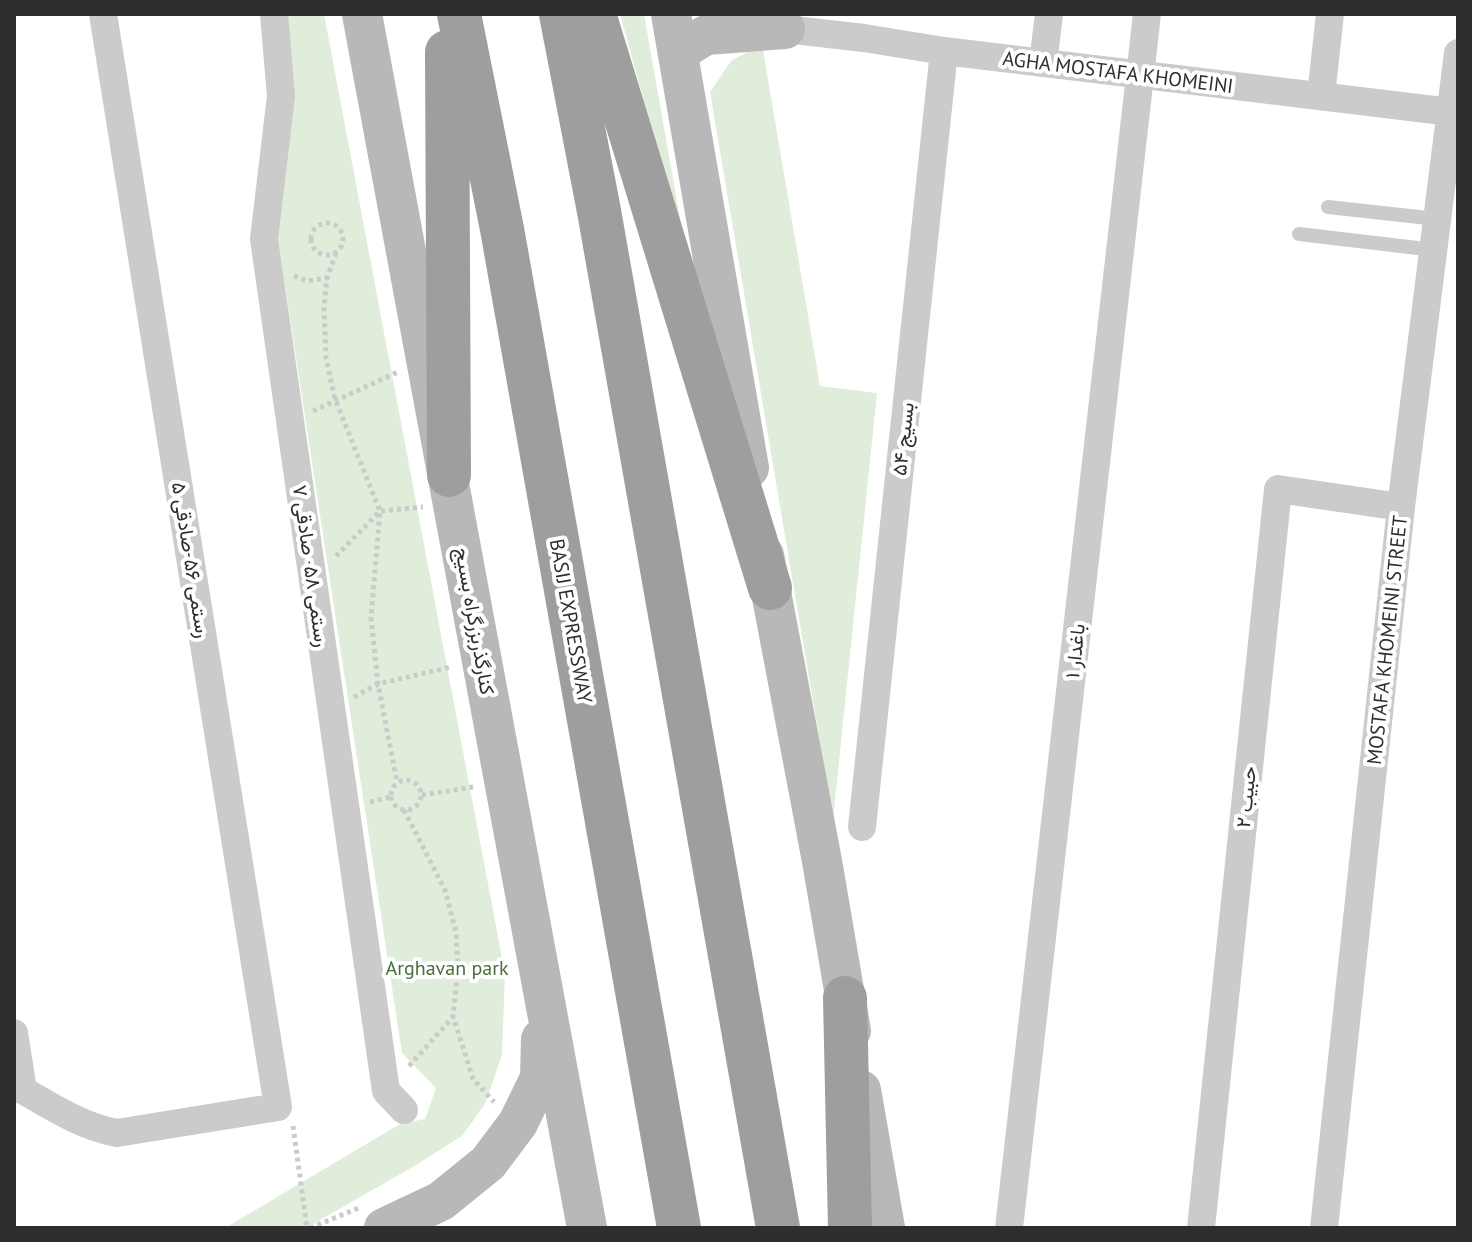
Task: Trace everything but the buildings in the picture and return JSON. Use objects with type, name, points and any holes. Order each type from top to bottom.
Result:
[{"type":"highway","points":[[441,490],[447,14]]},
{"type":"highway","name":"BASIJ EXPRESSWAY","points":[[459,14],[502,229],[679,1228]]},
{"type":"highway","points":[[561,14],[610,274],[778,1228]]},
{"type":"highway","points":[[594,14],[770,588]]},
{"type":"highway","points":[[845,998],[850,1228]]},
{"type":"main road","name":"کنارگذربزرگراه بسیج","points":[[362,14],[441,490],[587,1228]]},
{"type":"main road","points":[[772,22],[706,35],[674,33],[885,1228]]},
{"type":"main road","points":[[373,1217],[441,1201],[488,1163],[518,1123],[540,1078],[543,995]]},
{"type":"street","name":"رستمی ۵۶-صادقی ۵","points":[[103,14],[278,1107]]},
{"type":"street","name":"رستمی ۵۸- صادقی ۷","points":[[274,14],[281,96],[264,239],[331,709],[395,1100]]},
{"type":"street","points":[[1043,63],[1049,14]]},
{"type":"street","name":"باغدار ۱","points":[[1009,1228],[1147,14]]},
{"type":"street","points":[[1321,96],[1330,14]]},
{"type":"street","name":"AGHA MOSTAFA KHOMEINI","points":[[772,22],[865,26],[944,51],[1451,112]]},
{"type":"street","name":"بسیج ۵۴","points":[[862,827],[944,51]]},
{"type":"street","name":"MOSTAFA KHOMEINI STREET","points":[[1324,1228],[1401,507],[1458,53]]},
{"type":"street","name":"حبیب ۲","points":[[1201,1228],[1278,489],[1401,507]]},
{"type":"street","points":[[14,1033],[18,1088],[98,1129],[117,1133],[278,1107]]},
{"type":"lane","points":[[1328,207],[1437,219]]},
{"type":"lane","points":[[1299,234],[1434,250]]},
{"type":"path","points":[[336,253],[321,254],[315,250],[311,237],[318,225],[333,223],[343,233],[344,241],[327,278],[324,307],[326,358],[335,399],[380,511],[371,618],[378,684],[397,782]]},
{"type":"path","points":[[290,422],[408,368]]},
{"type":"path","points":[[313,580],[380,511],[441,490]]},
{"type":"path","points":[[331,709],[378,684],[463,664]]},
{"type":"path","points":[[405,779],[414,781],[422,795],[420,803],[413,809],[404,810],[396,806],[391,792],[397,782],[405,779]]},
{"type":"path","points":[[422,795],[486,785]]},
{"type":"path","points":[[404,810],[445,890],[456,932],[458,969],[453,1016],[473,1079],[498,1108],[518,1123]]},
{"type":"path","points":[[395,1100],[453,1016]]},
{"type":"path","points":[[278,1107],[294,1127],[308,1228],[373,1217]]},
{"type":"green space","name":"Arghavan park","points":[[287,14],[324,14],[505,974],[502,1055],[485,1104],[462,1136],[411,1168],[306,1228],[225,1228],[400,1124],[425,1119],[436,1088],[402,1053],[277,233]]},
{"type":"green space","points":[[620,14],[644,14],[687,258]]},
{"type":"green space","points":[[762,44],[820,386],[877,393],[833,820],[710,92],[731,61]]}]
